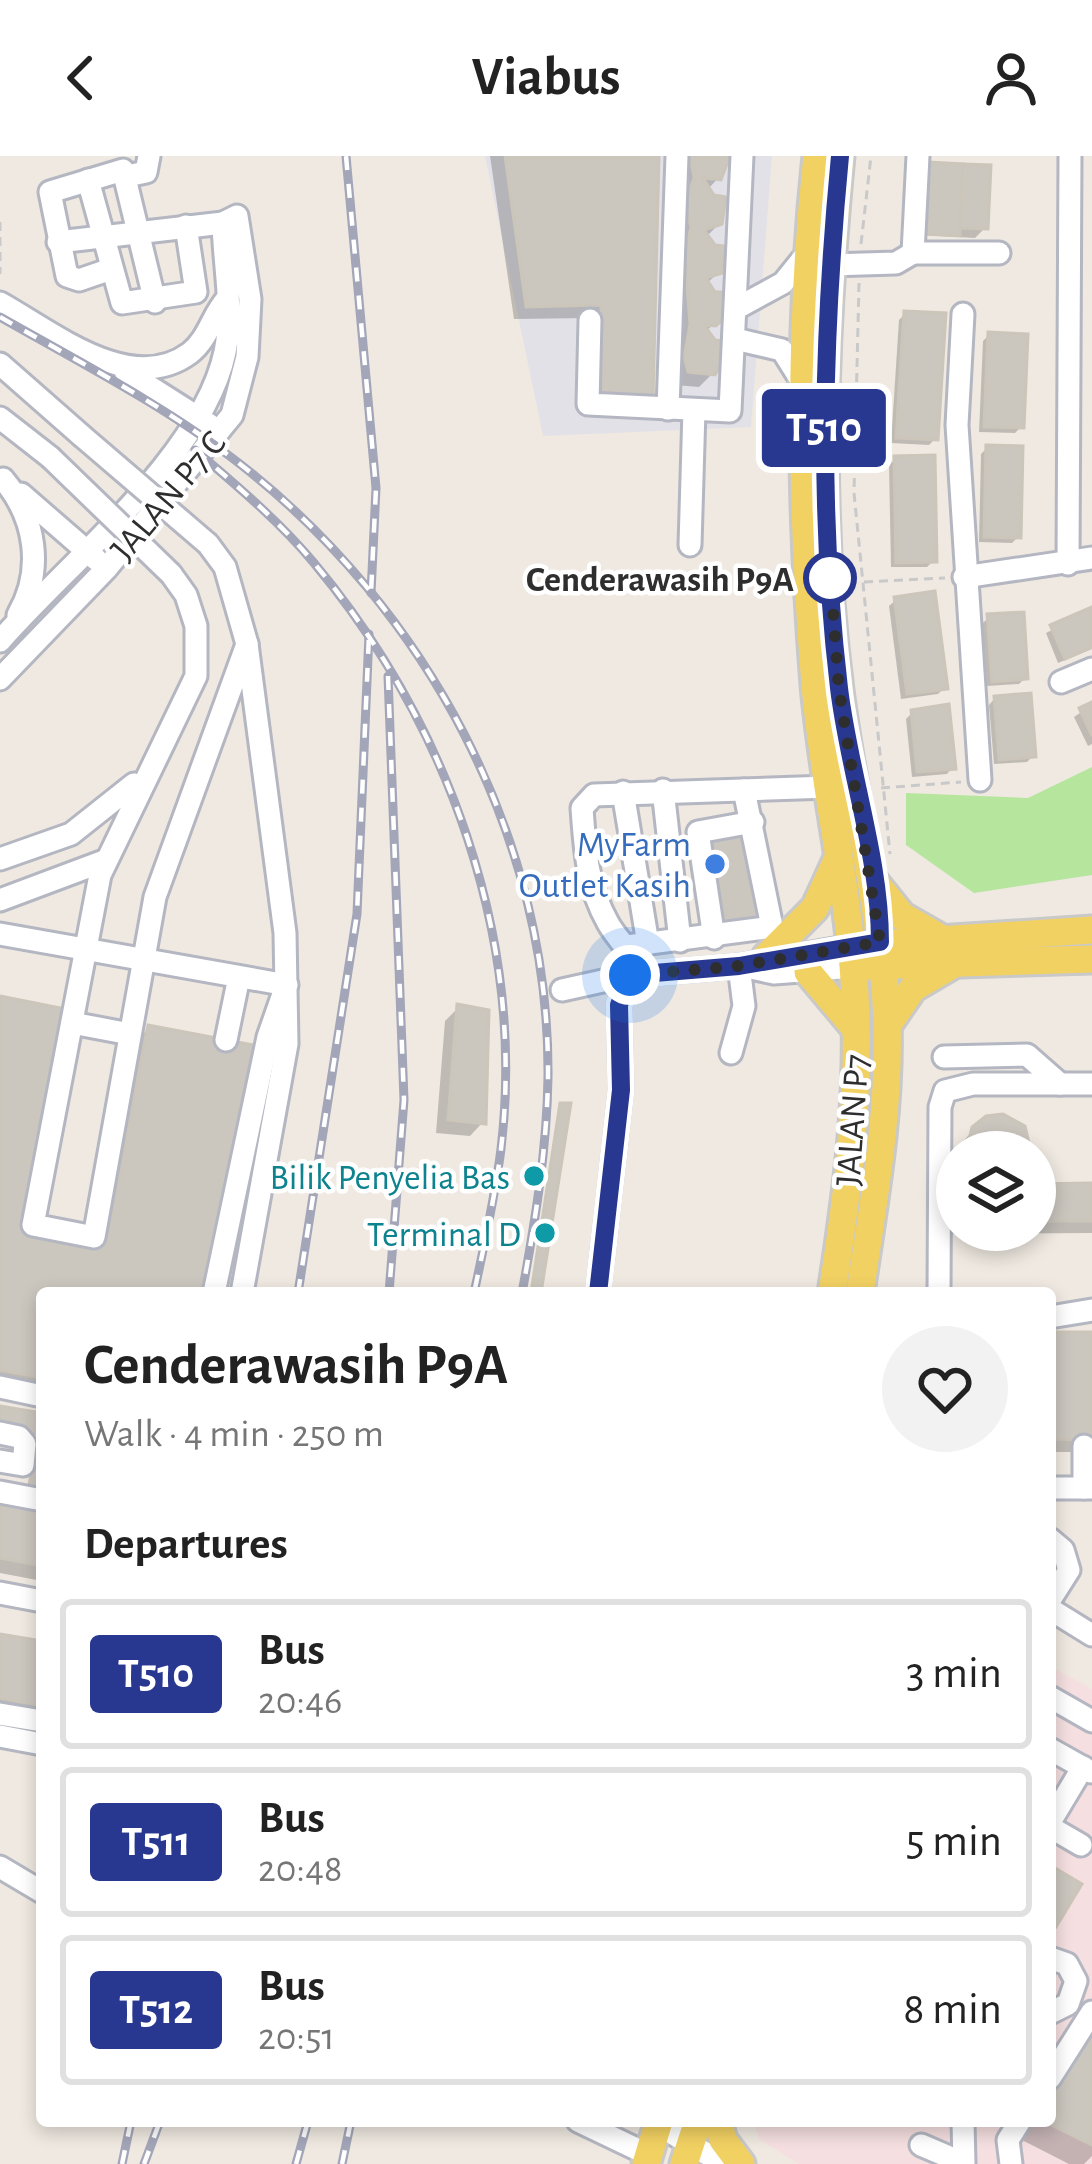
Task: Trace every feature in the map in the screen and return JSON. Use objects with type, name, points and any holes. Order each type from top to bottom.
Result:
[{"type":"main road","points":[[817,156],[824,433],[839,690],[882,876],[902,916],[937,936]]},
{"type":"main road","points":[[840,156],[819,258],[802,382],[815,690],[838,854],[867,955]]},
{"type":"main road","points":[[753,961],[815,908],[838,854]]},
{"type":"main road","points":[[867,955],[882,876]]},
{"type":"main road","points":[[867,955],[937,936],[1092,930]]},
{"type":"main road","points":[[867,955],[956,963],[1092,959]]},
{"type":"main road","name":"JALAN P7","points":[[861,1287],[881,1154],[887,1026],[867,955]]},
{"type":"main road","name":"JALAN P7","points":[[833,1287],[854,1149],[857,1031],[867,955]]},
{"type":"main road","points":[[887,1026],[917,983],[956,963]]},
{"type":"main road","points":[[808,972],[857,1031]]},
{"type":"main road","points":[[648,2160],[658,2127]]},
{"type":"main road","points":[[720,2127],[741,2164]]},
{"type":"street","points":[[128,176],[146,172],[149,156]]},
{"type":"street","points":[[668,409],[676,156]]},
{"type":"street","points":[[590,320],[588,404],[730,410],[742,156]]},
{"type":"street","points":[[913,253],[918,156]]},
{"type":"street","points":[[1068,564],[1081,296],[1070,156]]},
{"type":"street","points":[[111,269],[72,280],[58,242],[50,192],[123,170],[154,302]]},
{"type":"street","points":[[58,242],[102,234],[186,226],[196,292],[154,302],[122,303],[111,269],[102,234],[88,180]]},
{"type":"street","name":"JALAN P7 C","points":[[0,679],[106,569],[221,434],[241,391],[241,219],[186,226]]},
{"type":"street","points":[[737,308],[819,258],[859,265],[896,263],[913,253],[999,254]]},
{"type":"street","points":[[93,354],[135,368],[169,363],[202,341],[239,299]]},
{"type":"street","name":"JALAN P7 C","points":[[4,636],[87,552],[200,418],[239,299]]},
{"type":"street","points":[[0,303],[221,434]]},
{"type":"street","points":[[963,314],[957,425],[980,780]]},
{"type":"street","points":[[734,339],[782,350],[802,382]]},
{"type":"street","points":[[0,364],[208,544],[224,567],[248,644],[286,933],[287,1044],[243,1287]]},
{"type":"street","points":[[0,386],[82,436]]},
{"type":"street","points":[[690,545],[694,410]]},
{"type":"street","points":[[0,418],[50,457],[171,574],[186,595],[198,653],[186,704],[104,861],[33,1225],[94,1237],[143,960],[168,854],[248,644]]},
{"type":"street","points":[[0,430],[50,457]]},
{"type":"street","points":[[1,478],[106,569]]},
{"type":"street","points":[[1,478],[28,517],[34,560],[26,601],[4,636]]},
{"type":"street","points":[[964,577],[1092,558]]},
{"type":"street","points":[[1060,682],[1092,669]]},
{"type":"street","points":[[0,859],[70,834],[96,817],[139,778],[164,742]]},
{"type":"street","points":[[744,790],[772,927],[638,945],[610,927],[589,883],[583,808],[594,795],[829,787]]},
{"type":"street","points":[[663,790],[680,941]]},
{"type":"street","points":[[599,1287],[621,1090],[619,1005],[635,973],[638,945],[623,792]]},
{"type":"street","points":[[714,938],[698,832],[753,822]]},
{"type":"street","points":[[0,900],[104,861]]},
{"type":"street","points":[[673,889],[705,885]]},
{"type":"street","points":[[0,934],[286,985]]},
{"type":"street","points":[[753,961],[808,972],[867,955]]},
{"type":"street","points":[[562,990],[635,973],[867,955]]},
{"type":"street","points":[[226,1040],[239,977]]},
{"type":"street","points":[[215,1287],[268,1037],[286,985]]},
{"type":"street","points":[[72,1023],[130,1034]]},
{"type":"street","points":[[944,1057],[1027,1055],[1060,1084]]},
{"type":"street","points":[[939,1287],[940,1107],[945,1091],[973,1084],[1092,1084]]},
{"type":"street","points":[[246,1139],[258,1203]]},
{"type":"street","points":[[1056,1316],[1092,1310]]},
{"type":"street","points":[[0,1387],[36,1395]]},
{"type":"street","points":[[0,1433],[19,1437],[25,1450],[23,1466],[0,1462]]},
{"type":"street","points":[[1056,1488],[1088,1488],[1084,1446]]},
{"type":"street","points":[[0,1492],[36,1499]]},
{"type":"street","points":[[1056,1544],[1064,1550],[1069,1570],[1056,1591]]},
{"type":"street","points":[[0,1593],[36,1600]]},
{"type":"street","points":[[1056,1613],[1092,1635]]},
{"type":"street","points":[[1056,1700],[1092,1720]]},
{"type":"street","points":[[0,1714],[36,1720]]},
{"type":"street","points":[[0,1736],[36,1743]]},
{"type":"street","points":[[1056,1751],[1088,1770],[1056,1815]]},
{"type":"street","points":[[1056,1828],[1081,1845]]},
{"type":"street","points":[[0,1867],[36,1888]]},
{"type":"street","points":[[1056,1960],[1067,1964],[1075,1975],[1059,2009],[1091,2014],[1056,2069]]},
{"type":"street","points":[[596,2127],[648,2160]]},
{"type":"street","points":[[921,2145],[963,2163],[963,2127]]},
{"type":"street","points":[[1011,2164],[1008,2140],[1016,2127]]},
{"type":"street","points":[[690,2143],[724,2164]]},
{"type":"path","points":[[871,156],[859,265],[854,493],[881,788],[882,876]]},
{"type":"path","points":[[0,222],[0,274]]},
{"type":"path","points":[[862,583],[964,577]]},
{"type":"path","points":[[881,788],[980,780]]},
{"type":"shaded area","points":[[485,156],[772,156],[751,427],[543,436]]},
{"type":"shaded area","points":[[1056,1669],[1092,1689],[1092,2164],[799,2164],[759,2139],[756,2127],[1056,2127]]},
{"type":"green space","points":[[1092,767],[1092,875],[974,893],[906,845],[906,793],[1028,798]]},
{"type":"building","points":[[505,156],[659,156],[653,398],[601,396],[601,305],[526,307]]},
{"type":"building","points":[[690,156],[730,156],[721,180],[703,178],[714,195],[726,197],[722,224],[704,230],[715,245],[725,246],[722,273],[706,278],[715,292],[725,292],[722,320],[716,326],[704,325],[715,340],[724,341],[724,361],[715,375],[688,372],[684,357],[690,324],[684,252],[691,228],[685,203],[694,178]]},
{"type":"building","points":[[909,161],[963,164],[960,236],[905,233]]},
{"type":"building","points":[[963,164],[991,165],[988,229],[960,228]]},
{"type":"building","points":[[904,311],[946,313],[938,440],[896,438]]},
{"type":"building","points":[[988,332],[1028,334],[1024,428],[984,427]]},
{"type":"building","points":[[986,445],[1023,446],[1021,538],[984,537]]},
{"type":"building","points":[[935,455],[937,562],[896,563],[894,456]]},
{"type":"building","points":[[935,591],[948,689],[907,694],[894,597]]},
{"type":"building","points":[[1092,607],[1092,647],[1065,659],[1050,625]]},
{"type":"building","points":[[1024,612],[1028,679],[992,682],[987,614]]},
{"type":"building","points":[[1031,693],[1036,757],[999,760],[994,696]]},
{"type":"building","points":[[1092,702],[1092,736],[1079,708]]},
{"type":"building","points":[[949,704],[956,769],[917,772],[911,710]]},
{"type":"building","points":[[749,831],[762,917],[720,923],[707,836]]},
{"type":"building","points":[[0,996],[65,1009],[22,1229],[105,1245],[148,1025],[253,1045],[205,1287],[36,1287],[36,1377],[0,1370]]},
{"type":"building","points":[[457,1004],[489,1010],[486,1124],[448,1120]]},
{"type":"building","name":"Terminal D","points":[[560,1103],[571,1103],[542,1287],[532,1287]]},
{"type":"building","points":[[1003,1114],[1026,1131],[971,1131],[986,1116]]},
{"type":"building","points":[[1092,1183],[1092,1221],[1056,1221],[1056,1184]]},
{"type":"building","points":[[1056,1332],[1092,1332],[1092,1440],[1056,1439]]},
{"type":"building","points":[[0,1406],[36,1412],[36,1433],[0,1427]]},
{"type":"building","points":[[36,1449],[36,1492],[28,1490]]},
{"type":"building","points":[[0,1499],[36,1506],[36,1565],[0,1558]]},
{"type":"building","points":[[0,1634],[36,1640],[36,1705],[0,1698]]},
{"type":"building","points":[[1056,1869],[1082,1884],[1056,1927]]},
{"type":"building","points":[[1092,2017],[1092,2145],[1055,2127],[1056,2079]]},
{"type":"railway","points":[[346,156],[376,488],[371,593]]},
{"type":"railway","points":[[0,317],[183,423],[307,522],[367,587],[420,658],[464,735],[500,816],[527,900],[543,988],[548,1077],[545,1131],[523,1287]]},
{"type":"railway","points":[[195,450],[286,533],[362,626],[439,764],[467,837],[488,913],[501,991],[506,1070],[499,1167],[475,1287]]},
{"type":"railway","points":[[299,1287],[357,914],[369,634]]},
{"type":"railway","points":[[388,676],[404,1100],[389,1287]]},
{"type":"railway","points":[[122,2164],[130,2127]]},
{"type":"railway","points":[[144,2164],[158,2127]]},
{"type":"railway","points":[[296,2164],[306,2127]]},
{"type":"railway","points":[[342,2164],[350,2127]]},
{"type":"bus line","name":"T510","points":[[599,1287],[621,1090],[619,1005],[630,975],[739,966],[766,957],[880,942],[839,690],[830,570],[824,433],[830,266],[840,156]]},
{"type":"place","name":"Cenderawasih P9A","points":[[830,578]]},
{"type":"place","name":"MyFarm Outlet Kasih","points":[[715,864]]},
{"type":"place","name":"Bilik Penyelia Bas","points":[[534,1176]]},
{"type":"place","name":"Terminal D","points":[[545,1233]]},
{"type":"route","points":[[630,975],[739,966],[766,957],[880,942],[839,690],[830,570],[830,578]]}]
